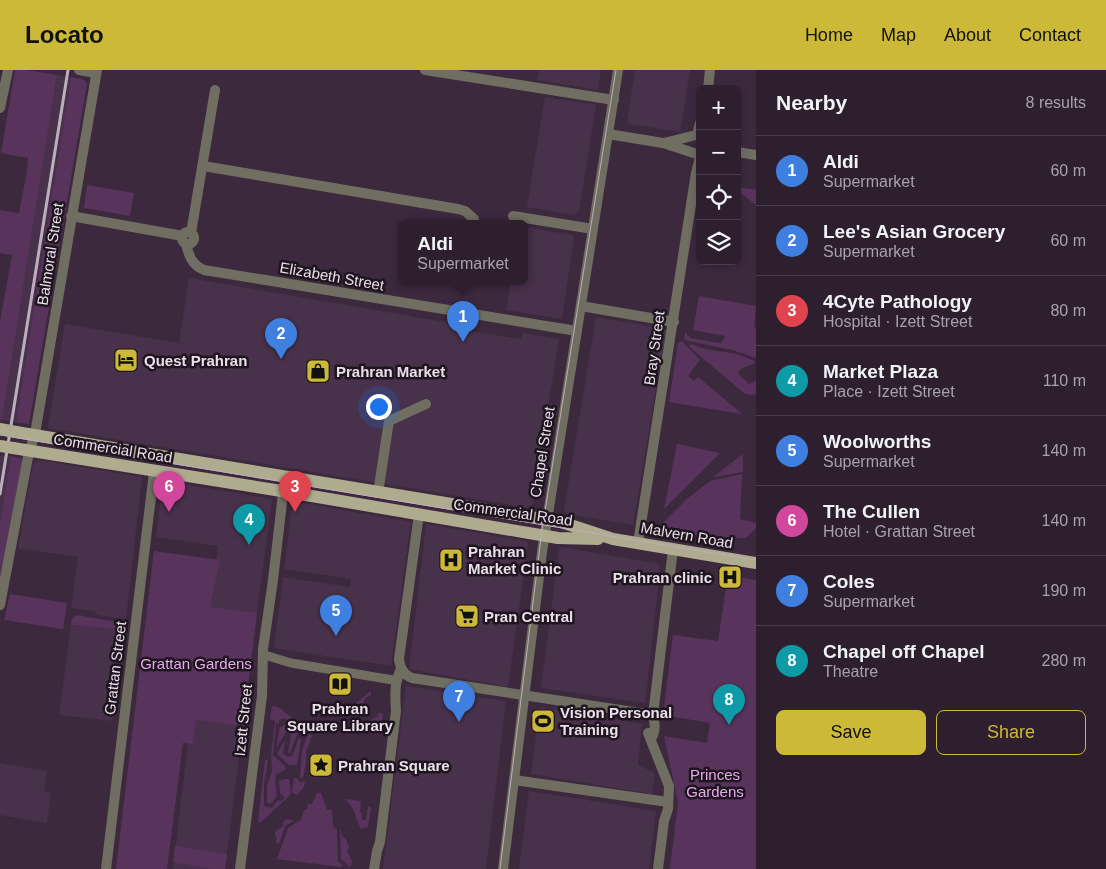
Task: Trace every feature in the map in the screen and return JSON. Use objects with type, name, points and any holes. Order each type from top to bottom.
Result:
[{"type":"main road","name":"Commercial Road","points":[[0,430],[16,432],[32,443],[154,472],[283,488],[558,538],[613,539]]},
{"type":"main road","name":"Commercial Road","points":[[0,446],[13,448],[32,443],[378,493],[561,522],[613,539]]},
{"type":"main road","name":"Malvern Road","points":[[613,539],[756,563]]},
{"type":"street","points":[[0,108],[8,70]]},
{"type":"street","points":[[79,70],[96,72]]},
{"type":"street","points":[[424,70],[614,100]]},
{"type":"street","name":"Chapel Street","points":[[502,869],[544,535],[618,70]]},
{"type":"street","points":[[708,85],[710,70]]},
{"type":"street","name":"Balmoral Street","points":[[0,605],[32,443],[96,72]]},
{"type":"street","points":[[71,216],[187,238],[203,166],[214,90]]},
{"type":"street","points":[[608,134],[663,143],[696,154]]},
{"type":"street","points":[[663,143],[696,134]]},
{"type":"street","name":"Bray Street","points":[[696,135],[693,139],[692,147],[696,152]]},
{"type":"street","points":[[741,153],[756,155]]},
{"type":"street","points":[[203,166],[458,209],[465,211],[474,219]]},
{"type":"street","name":"Bray Street","points":[[638,543],[696,173]]},
{"type":"street","points":[[514,216],[593,229]]},
{"type":"street","name":"Elizabeth Street","points":[[187,238],[191,260],[204,270],[577,331]]},
{"type":"street","points":[[581,306],[674,322]]},
{"type":"street","points":[[378,493],[389,421],[426,404]]},
{"type":"street","name":"Grattan Street","points":[[106,869],[154,472]]},
{"type":"street","name":"Izett Street","points":[[240,869],[262,696],[263,649],[283,488]]},
{"type":"street","points":[[418,514],[399,659],[402,670],[412,678],[653,715]]},
{"type":"street","points":[[658,869],[664,821],[667,814],[665,802],[669,786],[648,733],[648,728],[653,715],[673,549]]},
{"type":"street","points":[[268,656],[292,663],[394,680]]},
{"type":"street","points":[[374,869],[381,835],[396,711],[397,677],[402,670]]},
{"type":"street","points":[[514,780],[665,802]]},
{"type":"shaded area","points":[[539,70],[601,70],[598,90],[537,80]]},
{"type":"shaded area","points":[[635,70],[690,70],[680,132],[629,124],[627,122]]},
{"type":"shaded area","points":[[57,75],[71,77],[16,422],[2,420]]},
{"type":"shaded area","points":[[545,97],[596,105],[579,211],[574,215],[527,207]]},
{"type":"shaded area","points":[[528,228],[572,235],[574,237],[562,319],[506,310],[510,285],[528,285]]},
{"type":"shaded area","points":[[189,278],[445,322],[456,329],[521,339],[523,333],[559,339],[532,505],[529,508],[48,428],[65,324],[179,343]]},
{"type":"shaded area","points":[[596,317],[666,329],[633,525],[567,514],[564,510]]},
{"type":"shaded area","points":[[0,455],[11,456],[0,524]]},
{"type":"shaded area","points":[[40,460],[142,477],[126,619],[97,615],[95,611],[71,608],[78,557],[18,548],[33,464]]},
{"type":"shaded area","points":[[163,481],[272,499],[257,613],[210,608],[218,546],[156,537]]},
{"type":"shaded area","points":[[297,502],[411,522],[391,666],[274,648],[283,577],[350,587],[351,579],[284,569],[292,505]]},
{"type":"shaded area","name":"Pran Central","points":[[426,524],[526,541],[528,544],[508,687],[409,669]]},
{"type":"shaded area","points":[[562,547],[660,564],[645,703],[541,688],[559,549]]},
{"type":"shaded area","points":[[71,625],[124,630],[113,721],[59,715]]},
{"type":"shaded area","points":[[406,686],[506,701],[486,869],[383,869]]},
{"type":"shaded area","points":[[540,707],[642,724],[638,765],[655,773],[652,794],[531,774]]},
{"type":"shaded area","points":[[196,720],[243,726],[225,869],[173,869],[188,743],[193,744]]},
{"type":"shaded area","points":[[0,763],[47,771],[44,791],[51,793],[47,823],[0,815]]},
{"type":"shaded area","points":[[529,791],[656,811],[649,869],[519,869]]},
{"type":"green space","points":[[15,70],[57,75],[2,420],[0,420],[0,321],[12,255],[0,253],[0,210],[19,213],[28,158],[1,153]]},
{"type":"green space","points":[[71,77],[84,80],[87,84],[29,424],[16,422]]},
{"type":"green space","points":[[87,185],[134,193],[130,216],[84,208]]},
{"type":"green space","points":[[741,188],[756,190],[756,205],[741,193]]},
{"type":"green space","points":[[699,296],[756,306],[754,327],[756,328],[756,358],[732,350],[684,340],[686,331],[687,335],[691,338],[719,343],[722,342],[725,336],[693,330]]},
{"type":"green space","points":[[682,341],[700,360],[688,376],[694,381],[698,377],[742,414],[669,402],[678,343]]},
{"type":"green space","points":[[689,345],[705,349],[737,354],[754,361],[755,363],[741,369],[738,373],[749,384],[756,381],[756,394],[745,394],[693,350]]},
{"type":"green space","points":[[677,444],[720,453],[664,509]]},
{"type":"green space","points":[[743,454],[743,472],[713,477]]},
{"type":"green space","points":[[11,456],[23,459],[0,582],[0,524]]},
{"type":"green space","points":[[742,474],[740,519],[756,523],[756,528],[746,538],[737,538],[731,541],[657,529],[687,499],[710,481]]},
{"type":"green space","name":"Grattan Gardens","points":[[154,551],[220,560],[210,607],[257,613],[243,726],[196,720],[193,744],[183,743],[167,869],[116,869]]},
{"type":"green space","name":"Princes Gardens","points":[[728,575],[756,580],[756,869],[670,869],[678,802],[664,736],[707,743],[710,723],[663,715],[673,635],[718,641]]},
{"type":"green space","points":[[10,594],[67,603],[63,629],[4,620]]},
{"type":"green space","points":[[76,615],[125,623],[124,630],[71,625],[72,619]]},
{"type":"green space","points":[[371,691],[371,695],[365,698],[363,705],[353,711],[350,708]]},
{"type":"green space","points":[[272,707],[280,708],[304,728],[298,732],[290,753],[288,752],[291,735],[286,732],[276,748],[280,727],[287,724],[285,718],[279,720],[279,723],[276,724],[273,755],[285,766],[285,770],[276,774],[277,796],[271,804],[267,802],[267,785],[272,772],[271,755],[275,721],[270,719]]},
{"type":"green space","points":[[379,712],[383,714],[380,734],[368,733],[368,729],[365,732],[357,731],[357,726],[377,717]]},
{"type":"green space","points":[[309,733],[312,736],[306,752],[303,778],[300,778],[303,749]]},
{"type":"green space","points":[[299,738],[301,739],[297,765],[289,765],[277,754],[285,740],[283,754],[289,757],[292,756]]},
{"type":"green space","points":[[265,759],[268,761],[264,784],[264,806],[272,808],[278,800],[281,801],[285,798],[280,793],[279,781],[289,779],[291,793],[260,823],[258,821]]},
{"type":"green space","points":[[294,778],[297,778],[299,782],[305,781],[304,787],[297,795],[292,792]]},
{"type":"green space","points":[[317,793],[321,793],[327,810],[332,810],[333,826],[337,830],[338,861],[342,864],[342,867],[277,859],[288,828],[301,820],[304,810],[307,809],[308,804],[312,804]]},
{"type":"green space","points":[[345,799],[361,801],[360,812],[362,813],[362,820],[366,820],[368,806],[371,807],[368,827],[361,829],[349,802]]},
{"type":"green space","points":[[286,819],[294,821],[285,826],[279,844],[276,843],[275,832],[283,826]]},
{"type":"green space","points":[[340,828],[342,836],[346,839],[349,847],[347,850],[352,861],[351,866],[341,859]]},
{"type":"green space","points":[[175,846],[227,854],[225,869],[213,869],[173,862]]},
{"type":"tram line","points":[[500,869],[542,530],[616,70]]},
{"type":"tram line","points":[[0,435],[756,560]]},
{"type":"railway","points":[[0,494],[68,70]]},
{"type":"place","name":"Aldi","points":[[463,342]]},
{"type":"place","name":"Lee's Asian Grocery","points":[[281,359]]},
{"type":"place","name":"Quest Prahran","points":[[126,360]]},
{"type":"place","name":"Prahran Market","points":[[318,371]]},
{"type":"place","name":"The Cullen","points":[[169,512]]},
{"type":"place","name":"4Cyte Pathology","points":[[295,512]]},
{"type":"place","name":"Market Plaza","points":[[249,545]]},
{"type":"place","name":"Prahran Market Clinic","points":[[451,560]]},
{"type":"place","name":"Prahran clinic","points":[[730,577]]},
{"type":"place","name":"Pran Central","points":[[467,616]]},
{"type":"place","name":"Woolworths","points":[[336,636]]},
{"type":"place","name":"Prahran Square Library","points":[[340,684]]},
{"type":"place","name":"Vision Personal Training","points":[[543,721]]},
{"type":"place","name":"Coles","points":[[459,722]]},
{"type":"place","name":"Chapel off Chapel","points":[[729,725]]},
{"type":"place","name":"Prahran Square","points":[[321,765]]}]
